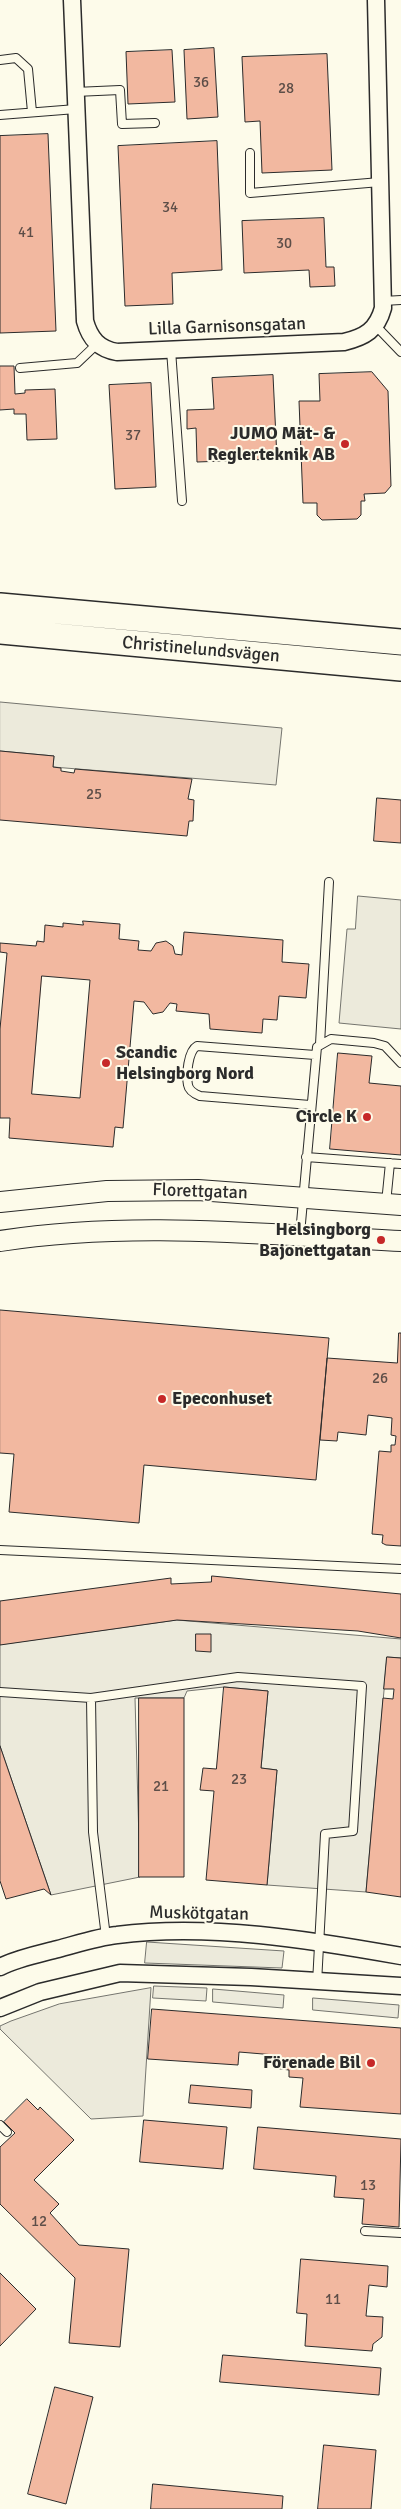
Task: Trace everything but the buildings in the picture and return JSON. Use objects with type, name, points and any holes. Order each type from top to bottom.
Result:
[{"type":"main road","points":[[0,597],[92,613]]},
{"type":"main road","name":"Christinelundsvägen","points":[[0,606],[401,642]]},
{"type":"main road","name":"Christinelundsvägen","points":[[0,631],[401,668]]},
{"type":"main road","points":[[0,642],[165,646]]},
{"type":"street","points":[[72,0],[85,321],[88,333],[97,344]]},
{"type":"street","points":[[376,0],[383,301],[379,321],[376,326]]},
{"type":"street","name":"Lilla Garnisonsgatan","points":[[97,344],[105,350],[117,352],[344,342],[359,338],[376,326]]},
{"type":"street","name":"Florettgatan","points":[[0,1202],[107,1191],[198,1190],[394,1204]]},
{"type":"street","points":[[0,1241],[96,1230],[190,1231],[401,1241]]},
{"type":"street","name":"Muskötgatan","points":[[0,1967],[36,1955],[106,1937],[156,1932],[248,1934],[319,1942],[401,1956]]},
{"type":"street","points":[[0,2008],[40,1992],[120,1973],[251,1977],[317,1983],[401,1986]]},
{"type":"lane","points":[[0,60],[16,58],[28,69],[32,112]]},
{"type":"lane","points":[[75,92],[120,90],[122,124],[156,123]]},
{"type":"lane","points":[[0,115],[76,109]]},
{"type":"lane","points":[[250,153],[250,193],[380,182]]},
{"type":"lane","points":[[383,301],[401,300]]},
{"type":"lane","points":[[376,326],[401,352]]},
{"type":"lane","points":[[20,368],[77,363],[97,344]]},
{"type":"lane","points":[[171,350],[182,501]]},
{"type":"lane","points":[[300,1236],[315,1055],[320,1044],[329,882]]},
{"type":"lane","points":[[320,1044],[331,1039],[380,1044],[389,1050],[401,1063]]},
{"type":"lane","points":[[310,1105],[200,1096],[192,1092],[188,1085],[190,1054],[198,1046],[315,1055]]},
{"type":"lane","points":[[306,1157],[401,1164]]},
{"type":"lane","points":[[390,1163],[394,1204]]},
{"type":"lane","points":[[0,1550],[401,1570]]},
{"type":"lane","points":[[0,1692],[92,1698],[238,1677],[362,1686],[353,1831],[325,1834],[317,1983]]},
{"type":"lane","points":[[92,1698],[93,1832],[106,1937]]},
{"type":"lane","points":[[0,2125],[6,2132]]},
{"type":"lane","points":[[365,2231],[401,2233]]},
{"type":"shaded area","points":[[0,702],[282,728],[276,785],[53,767],[54,756],[0,751]]},
{"type":"shaded area","points":[[358,896],[401,900],[401,1029],[339,1023],[347,929],[355,929]]},
{"type":"shaded area","points":[[177,1620],[401,1639],[401,1658],[387,1657],[366,1892],[267,1885],[277,1770],[261,1768],[268,1691],[224,1687],[187,1691],[184,1698],[135,1698],[140,1877],[51,1895],[0,1746],[0,1645]]},
{"type":"shaded area","points":[[147,1942],[284,1951],[282,1968],[145,1963]]},
{"type":"shaded area","points":[[154,1986],[207,1988],[206,2001],[153,1998]]},
{"type":"shaded area","points":[[151,1988],[143,2116],[91,2119],[0,2029],[0,2026],[11,2021],[59,2004]]},
{"type":"shaded area","points":[[213,1989],[284,1995],[283,2008],[213,2002]]},
{"type":"shaded area","points":[[313,1998],[399,2005],[398,2018],[313,2010]]},
{"type":"place","name":"JUMO Mät- & Reglerteknik AB","points":[[345,444]]},
{"type":"place","name":"Scandic Helsingborg Nord","points":[[106,1063]]},
{"type":"place","name":"Circle K","points":[[367,1117]]},
{"type":"place","name":"Helsingborg Bajonettgatan","points":[[381,1240]]},
{"type":"place","name":"Epeconhuset","points":[[162,1399]]},
{"type":"place","name":"Förenade Bil","points":[[371,2063]]}]
